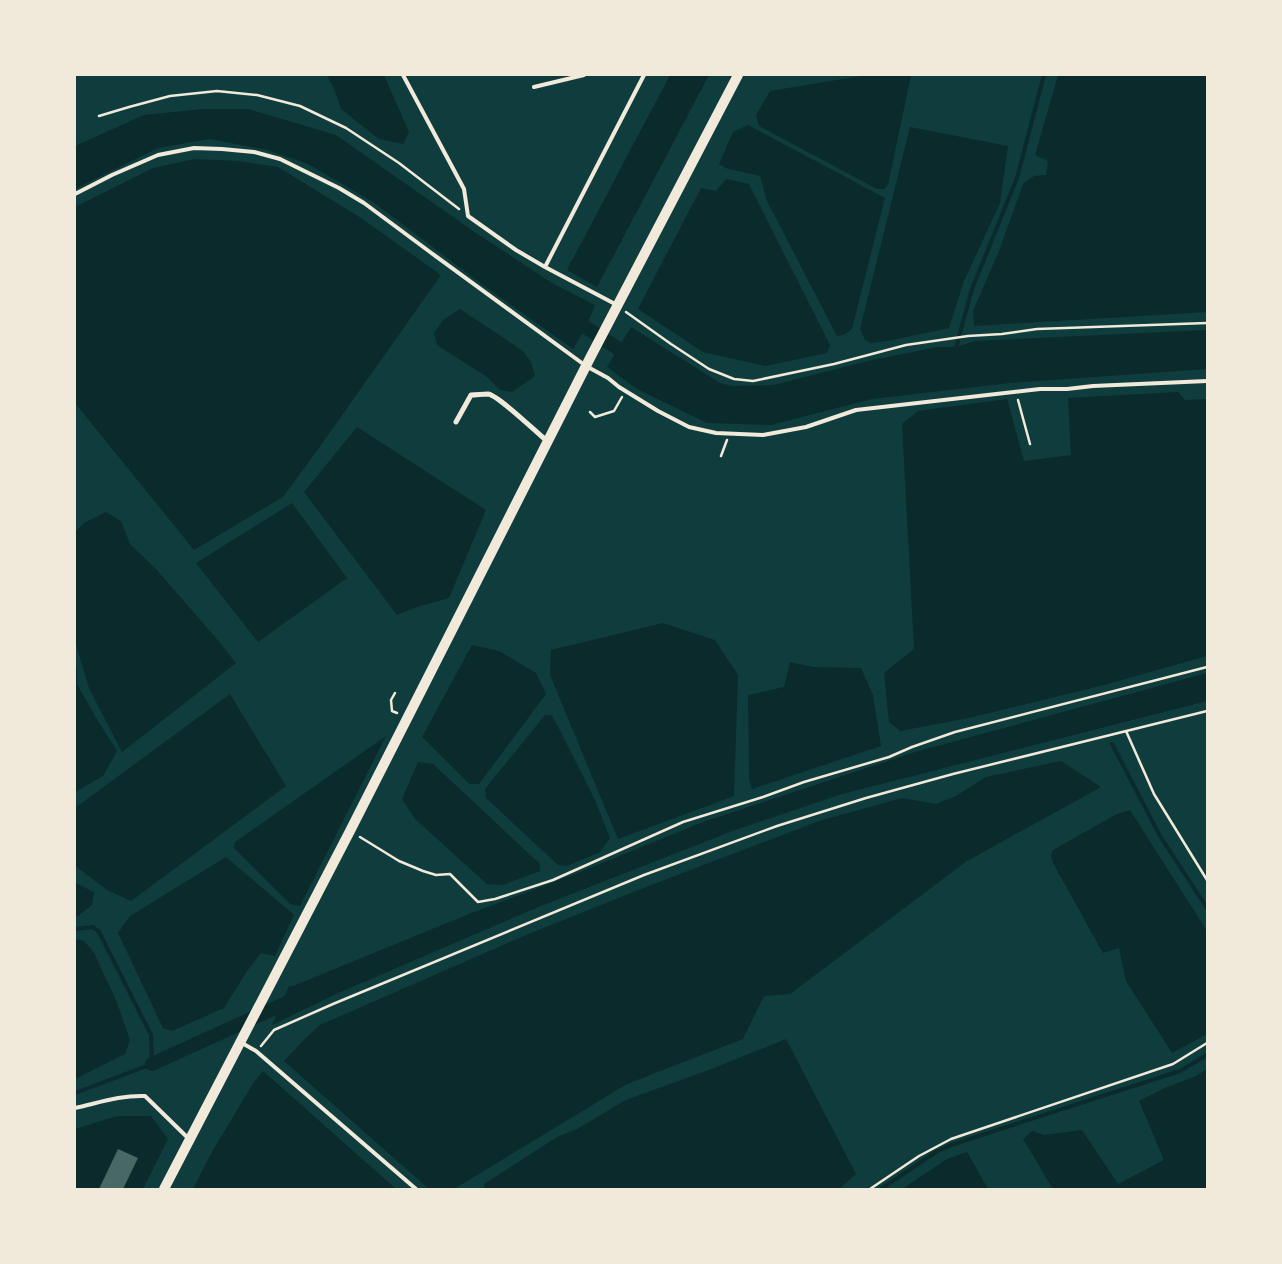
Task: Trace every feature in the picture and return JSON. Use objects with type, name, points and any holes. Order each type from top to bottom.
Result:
[{"type":"main road","points":[[164,1189],[350,831],[588,362],[738,75]]},
{"type":"street","points":[[456,422],[472,395],[488,394],[494,396],[509,408],[548,442]]},
{"type":"lane","points":[[403,75],[464,188],[468,216],[516,250],[617,306]]},
{"type":"lane","points":[[534,87],[584,75]]},
{"type":"lane","points":[[545,267],[644,75]]},
{"type":"lane","points":[[75,194],[158,155],[194,148],[254,152],[280,159],[339,188],[364,203],[438,258],[588,362],[626,391],[689,427],[716,433],[763,435],[806,427],[856,410],[1016,392],[1093,386],[1207,381]]},
{"type":"lane","points":[[240,1042],[256,1051],[416,1189]]},
{"type":"lane","points":[[75,1108],[118,1099],[145,1096],[189,1139]]},
{"type":"path","points":[[99,116],[170,96],[217,91],[257,96],[300,106],[346,128],[399,163],[468,216]]},
{"type":"path","points":[[617,306],[709,369],[734,379],[753,380],[834,364],[906,345],[968,336],[1037,329],[1207,322]]},
{"type":"path","points":[[590,412],[595,417],[614,411],[626,391]]},
{"type":"path","points":[[1016,392],[1030,444]]},
{"type":"path","points":[[722,456],[729,434]]},
{"type":"path","points":[[350,831],[399,861],[436,875],[450,874],[478,902],[495,899],[553,880],[683,822],[804,782],[889,757],[955,732],[1207,667]]},
{"type":"path","points":[[395,693],[391,700],[392,711],[401,715],[410,713]]},
{"type":"path","points":[[256,1051],[274,1030],[333,1004],[644,876],[777,826],[866,798],[953,774],[1207,712]]},
{"type":"path","points":[[1126,731],[1154,794],[1207,880]]},
{"type":"path","points":[[870,1189],[919,1156],[951,1139],[1174,1064],[1207,1043]]},
{"type":"water","points":[[327,75],[384,75],[409,132],[403,144],[379,139],[341,109]]},
{"type":"water","points":[[670,75],[709,75],[597,287],[567,270]]},
{"type":"water","points":[[867,75],[911,75],[888,185],[884,189],[877,189],[759,126],[756,115],[770,91]]},
{"type":"water","points":[[1058,75],[1207,75],[1207,312],[974,326],[973,311],[999,251],[1023,184],[1034,176],[1046,175],[1048,161],[1035,155]]},
{"type":"water","points":[[203,109],[248,109],[336,135],[476,233],[552,283],[595,305],[586,327],[573,349],[483,285],[373,202],[308,164],[267,150],[210,139],[158,148],[75,189],[75,146],[144,115]]},
{"type":"water","points":[[748,125],[885,198],[852,329],[844,335],[837,336],[767,201],[760,176],[725,168],[719,164],[733,132]]},
{"type":"water","points":[[910,127],[1008,146],[1000,203],[964,281],[949,328],[871,343],[865,340],[860,329]]},
{"type":"water","points":[[194,159],[238,161],[278,167],[361,218],[441,275],[283,497],[194,550],[75,403],[75,207],[153,168]]},
{"type":"water","points":[[726,179],[749,184],[830,345],[827,353],[765,366],[703,352],[638,309],[701,188],[716,191]]},
{"type":"water","points":[[460,309],[523,351],[531,362],[535,376],[512,392],[500,390],[487,377],[437,345],[434,333],[443,320]]},
{"type":"water","points":[[631,327],[720,383],[732,386],[773,385],[872,360],[938,347],[963,345],[975,341],[1207,330],[1207,369],[1010,383],[872,399],[771,425],[707,423],[637,389],[607,367]]},
{"type":"water","points":[[1178,392],[1185,400],[1207,399],[1207,656],[1104,685],[969,718],[900,731],[889,722],[884,673],[914,649],[902,424],[918,411],[1007,399],[1024,461],[1071,455],[1068,398]]},
{"type":"water","points":[[357,427],[486,510],[449,598],[397,615],[304,492]]},
{"type":"water","points":[[292,503],[347,578],[258,642],[196,563]]},
{"type":"water","points":[[106,512],[121,521],[130,544],[156,569],[236,663],[122,752],[89,688],[75,641],[75,532],[84,523]]},
{"type":"water","points":[[663,623],[715,640],[738,675],[734,796],[618,839],[550,675],[551,650]]},
{"type":"water","points":[[472,645],[499,651],[536,673],[546,694],[479,784],[469,784],[422,737]]},
{"type":"water","points":[[790,662],[813,667],[861,668],[873,695],[881,746],[752,789],[749,780],[748,695],[784,687]]},
{"type":"water","points":[[75,666],[77,667],[77,684],[117,751],[103,776],[75,792]]},
{"type":"water","points":[[1207,673],[1207,701],[842,794],[735,830],[536,908],[336,994],[272,1025],[289,986],[703,822],[915,752]]},
{"type":"water","points":[[230,694],[286,786],[131,901],[107,890],[77,867],[75,863],[75,808]]},
{"type":"water","points":[[545,715],[552,715],[595,800],[610,838],[600,852],[567,866],[558,865],[486,798],[485,789]]},
{"type":"water","points":[[386,736],[300,906],[290,904],[234,848],[235,842]]},
{"type":"water","points":[[1061,761],[1101,787],[967,861],[790,994],[764,996],[743,1039],[627,1084],[454,1189],[429,1189],[284,1061],[320,1025],[526,935],[646,887],[819,821],[902,798],[936,804],[956,796],[986,777]]},
{"type":"water","points":[[418,762],[433,764],[540,864],[540,871],[503,885],[487,884],[415,819],[402,799]]},
{"type":"water","points":[[1130,810],[1207,931],[1207,1034],[1172,1053],[1126,981],[1119,948],[1103,953],[1053,863],[1051,855],[1053,850],[1117,814]]},
{"type":"water","points":[[226,857],[294,915],[275,956],[261,953],[247,971],[224,1008],[172,1031],[163,1028],[118,933],[130,916]]},
{"type":"water","points":[[75,883],[94,892],[92,905],[78,916],[75,916]]},
{"type":"water","points":[[76,939],[84,941],[94,953],[116,1000],[130,1040],[125,1054],[75,1079]]},
{"type":"water","points":[[786,1039],[856,1174],[839,1189],[485,1189],[484,1184],[557,1137],[577,1129],[626,1100]]},
{"type":"water","points":[[1207,1069],[1207,1189],[1053,1189],[1023,1139],[1032,1131],[1044,1135],[1082,1130],[1118,1184],[1164,1160],[1139,1101],[1196,1076]]},
{"type":"water","points":[[263,1071],[396,1189],[193,1189],[213,1150],[254,1082]]},
{"type":"water","points":[[117,1116],[151,1116],[168,1139],[143,1189],[75,1189],[75,1129]]},
{"type":"water","points":[[967,1152],[988,1189],[902,1189],[947,1159]]},
{"type":"building","points":[[118,1149],[138,1158],[123,1189],[99,1189]]},
{"type":"waterway","points":[[956,351],[972,289],[1017,178],[1044,75]]},
{"type":"waterway","points":[[570,317],[634,359]]},
{"type":"waterway","points":[[1112,744],[1160,836],[1207,908]]},
{"type":"waterway","points":[[75,929],[93,927],[99,932],[151,1035],[152,1064],[75,1093]]},
{"type":"waterway","points":[[152,1064],[297,998]]},
{"type":"waterway","points":[[881,1189],[936,1152],[951,1145],[1180,1071],[1207,1055]]}]
